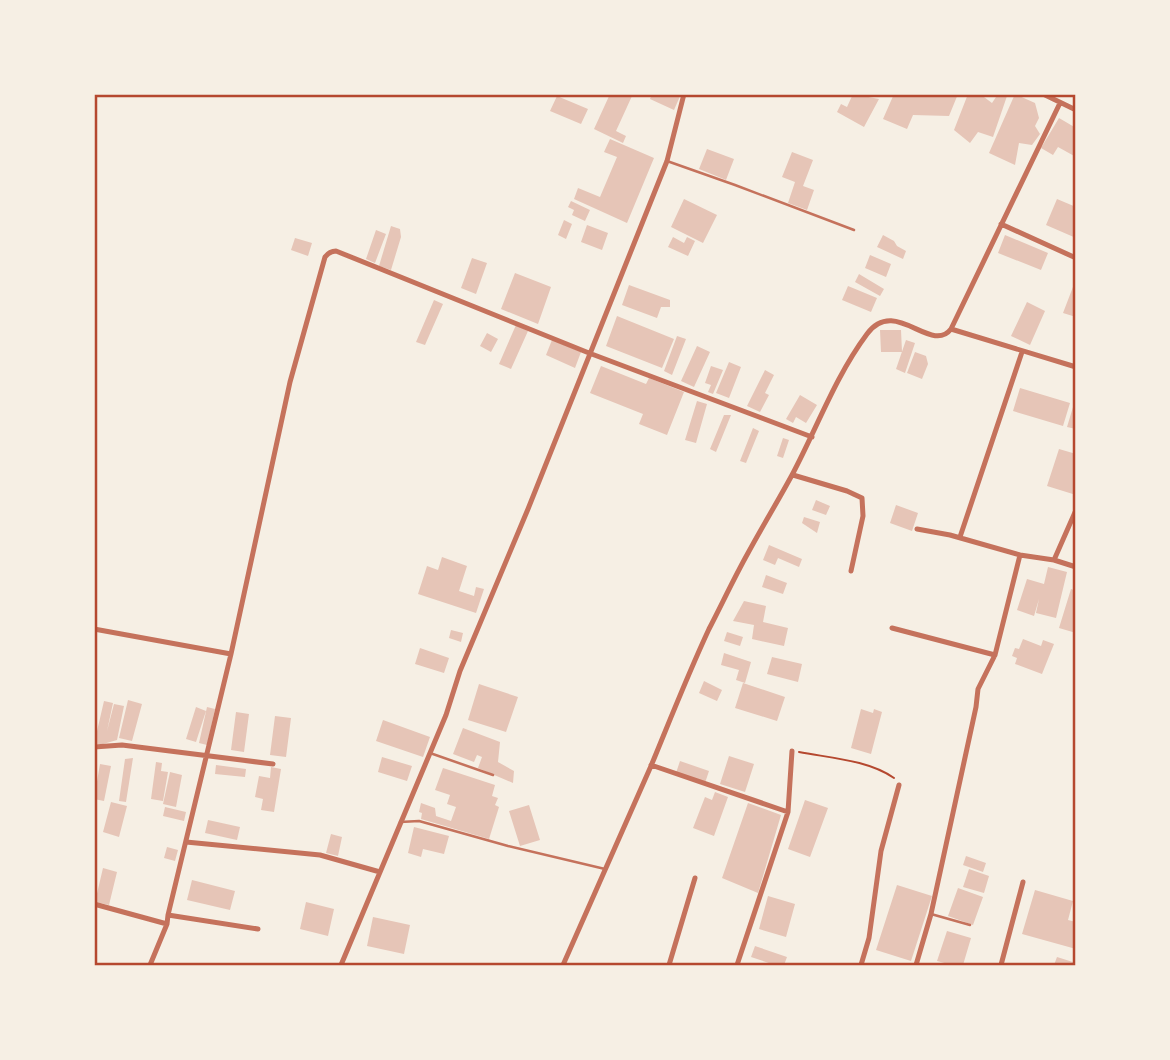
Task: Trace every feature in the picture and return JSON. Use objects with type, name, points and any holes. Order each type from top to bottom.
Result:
[{"type":"street","points":[[341,965],[446,715],[460,671],[667,161],[684,94]]},
{"type":"street","points":[[1046,95],[1076,110]]},
{"type":"street","points":[[563,965],[709,631],[746,556],[793,475],[809,435],[832,392],[865,335],[881,321],[891,320],[940,336],[951,329],[1060,103]]},
{"type":"street","points":[[1001,224],[1076,258]]},
{"type":"street","points":[[150,965],[167,924],[231,654],[290,382],[328,254],[336,251],[589,353],[809,435]]},
{"type":"street","points":[[951,329],[1076,367]]},
{"type":"street","points":[[960,537],[1022,352]]},
{"type":"street","points":[[793,475],[862,498],[863,516],[852,571]]},
{"type":"street","points":[[1054,559],[1076,510]]},
{"type":"street","points":[[917,529],[960,537],[1020,555],[1054,559],[1076,568]]},
{"type":"street","points":[[916,965],[930,914],[978,689],[995,655],[1020,555]]},
{"type":"street","points":[[892,628],[995,655]]},
{"type":"street","points":[[94,629],[231,654]]},
{"type":"street","points":[[94,747],[122,745],[273,764]]},
{"type":"street","points":[[737,965],[788,812],[792,751]]},
{"type":"street","points":[[651,765],[788,812]]},
{"type":"street","points":[[861,965],[869,938],[881,851],[899,785]]},
{"type":"street","points":[[186,842],[320,855],[380,872]]},
{"type":"street","points":[[669,965],[695,878]]},
{"type":"street","points":[[1001,965],[1023,882]]},
{"type":"street","points":[[94,904],[167,924]]},
{"type":"street","points":[[167,915],[258,929]]},
{"type":"lane","points":[[667,161],[736,184],[854,230]]},
{"type":"lane","points":[[430,753],[493,775]]},
{"type":"lane","points":[[400,822],[419,821],[605,869]]},
{"type":"lane","points":[[930,914],[970,925]]},
{"type":"path","points":[[792,751],[862,764],[888,774],[899,785]]},
{"type":"building","points":[[610,94],[632,96],[616,131],[626,136],[623,143],[594,129]]},
{"type":"building","points":[[652,94],[681,94],[674,110],[650,99]]},
{"type":"building","points":[[853,94],[879,99],[864,127],[837,112],[841,104],[847,107]]},
{"type":"building","points":[[894,94],[958,94],[949,116],[913,115],[907,129],[883,119]]},
{"type":"building","points":[[968,94],[980,94],[992,103],[998,94],[1007,96],[993,137],[978,132],[970,143],[954,130]]},
{"type":"building","points":[[1015,94],[1035,103],[1039,118],[1035,126],[1040,134],[1032,145],[1019,143],[1015,165],[989,153]]},
{"type":"building","points":[[557,96],[588,109],[581,124],[550,111]]},
{"type":"building","points":[[1059,118],[1076,128],[1076,157],[1058,147],[1053,155],[1041,148]]},
{"type":"building","points":[[610,139],[654,158],[627,223],[574,199],[578,188],[600,197],[617,157],[604,152]]},
{"type":"building","points":[[707,149],[734,159],[726,180],[699,169]]},
{"type":"building","points":[[792,152],[813,160],[803,186],[814,190],[807,210],[788,203],[795,182],[782,177]]},
{"type":"building","points":[[684,199],[717,215],[703,243],[671,227]]},
{"type":"building","points":[[1057,199],[1076,207],[1076,238],[1046,225]]},
{"type":"building","points":[[571,201],[590,210],[585,221],[572,215],[574,210],[568,207]]},
{"type":"building","points":[[564,220],[572,224],[566,239],[558,235]]},
{"type":"building","points":[[587,225],[608,233],[602,250],[581,242]]},
{"type":"building","points":[[391,226],[400,229],[401,237],[391,270],[379,266]]},
{"type":"building","points":[[376,230],[386,234],[375,263],[366,259]]},
{"type":"building","points":[[883,235],[906,251],[903,259],[877,247]]},
{"type":"building","points":[[1005,235],[1048,253],[1041,270],[998,253]]},
{"type":"building","points":[[673,237],[684,243],[687,237],[695,241],[688,256],[668,247]]},
{"type":"building","points":[[295,238],[312,243],[308,256],[291,250]]},
{"type":"building","points":[[870,255],[891,264],[886,277],[865,268]]},
{"type":"building","points":[[472,258],[487,263],[476,294],[461,288]]},
{"type":"building","points":[[515,273],[551,287],[538,324],[501,309]]},
{"type":"building","points":[[859,274],[884,289],[880,296],[855,282]]},
{"type":"building","points":[[1076,279],[1076,317],[1063,313]]},
{"type":"building","points":[[629,285],[670,300],[670,307],[661,307],[657,318],[622,305]]},
{"type":"building","points":[[848,286],[877,298],[871,312],[842,300]]},
{"type":"building","points":[[434,300],[443,304],[425,345],[416,342]]},
{"type":"building","points":[[1027,302],[1045,311],[1030,345],[1011,336]]},
{"type":"building","points":[[617,316],[674,339],[662,368],[606,346]]},
{"type":"building","points":[[516,325],[528,331],[511,369],[499,364]]},
{"type":"building","points":[[880,330],[901,330],[902,352],[881,352]]},
{"type":"building","points":[[487,333],[498,339],[491,352],[480,346]]},
{"type":"building","points":[[677,336],[686,339],[672,375],[664,371]]},
{"type":"building","points":[[552,340],[581,352],[575,368],[546,355]]},
{"type":"building","points":[[906,340],[915,343],[905,373],[896,369]]},
{"type":"building","points":[[697,346],[710,352],[694,387],[681,381]]},
{"type":"building","points":[[915,352],[926,356],[928,364],[922,379],[907,373]]},
{"type":"building","points":[[729,362],[741,367],[729,398],[716,393]]},
{"type":"building","points":[[601,366],[646,384],[649,378],[684,392],[667,435],[639,424],[643,414],[590,393]]},
{"type":"building","points":[[711,366],[723,370],[713,394],[708,392],[711,385],[705,383]]},
{"type":"building","points":[[765,370],[774,375],[765,393],[769,395],[760,412],[747,406]]},
{"type":"building","points":[[1020,388],[1070,403],[1063,426],[1013,411]]},
{"type":"building","points":[[800,395],[817,405],[806,423],[796,417],[793,423],[786,419]]},
{"type":"building","points":[[1076,397],[1076,429],[1067,427]]},
{"type":"building","points":[[697,401],[707,404],[696,443],[685,440]]},
{"type":"building","points":[[724,415],[731,415],[716,452],[710,449]]},
{"type":"building","points":[[753,428],[759,431],[746,463],[740,461]]},
{"type":"building","points":[[783,438],[789,440],[783,458],[777,456]]},
{"type":"building","points":[[1059,449],[1076,454],[1076,495],[1047,486]]},
{"type":"building","points":[[816,500],[830,506],[826,515],[812,510]]},
{"type":"building","points":[[896,505],[918,513],[912,531],[890,523]]},
{"type":"building","points":[[804,517],[820,522],[817,533],[802,523]]},
{"type":"building","points":[[769,545],[802,559],[799,567],[778,558],[775,565],[763,560]]},
{"type":"building","points":[[442,557],[467,566],[459,591],[474,596],[476,587],[484,589],[476,613],[418,594],[427,566],[438,570]]},
{"type":"building","points":[[1048,567],[1067,572],[1056,618],[1036,613],[1039,599],[1034,616],[1017,610],[1027,579],[1044,584]]},
{"type":"building","points":[[766,575],[787,583],[783,594],[762,587]]},
{"type":"building","points":[[1071,589],[1076,591],[1076,633],[1059,628]]},
{"type":"building","points":[[744,601],[766,606],[763,622],[788,628],[784,646],[752,639],[754,625],[733,621]]},
{"type":"building","points":[[451,630],[463,633],[461,642],[449,638]]},
{"type":"building","points":[[727,632],[743,637],[740,646],[724,641]]},
{"type":"building","points":[[1023,639],[1041,646],[1043,640],[1054,644],[1042,674],[1015,664],[1017,658],[1012,656]]},
{"type":"building","points":[[420,648],[449,658],[444,673],[415,664]]},
{"type":"building","points":[[724,653],[751,662],[745,683],[736,680],[739,670],[721,665]]},
{"type":"building","points":[[772,657],[802,664],[798,682],[767,674]]},
{"type":"building","points":[[704,681],[722,690],[717,701],[699,693]]},
{"type":"building","points":[[743,683],[785,697],[777,721],[735,708]]},
{"type":"building","points":[[479,684],[518,697],[506,732],[468,720]]},
{"type":"building","points":[[128,700],[142,704],[132,741],[119,738]]},
{"type":"building","points":[[104,701],[113,703],[107,731],[114,704],[124,706],[117,740],[94,744]]},
{"type":"building","points":[[196,707],[206,711],[196,742],[186,739]]},
{"type":"building","points":[[207,707],[215,709],[207,745],[199,743]]},
{"type":"building","points":[[861,709],[873,713],[874,709],[882,712],[871,754],[851,748]]},
{"type":"building","points":[[236,712],[249,714],[244,752],[231,750]]},
{"type":"building","points":[[275,716],[291,718],[286,757],[270,755]]},
{"type":"building","points":[[383,720],[430,737],[423,757],[376,741]]},
{"type":"building","points":[[463,728],[500,742],[498,762],[514,771],[513,783],[478,768],[482,757],[477,755],[474,762],[453,754]]},
{"type":"building","points":[[729,756],[754,764],[745,792],[720,784]]},
{"type":"building","points":[[382,757],[412,766],[407,781],[378,772]]},
{"type":"building","points":[[133,758],[126,802],[119,801],[125,759]]},
{"type":"building","points":[[680,761],[709,771],[705,783],[676,773]]},
{"type":"building","points":[[156,762],[162,763],[161,771],[168,772],[163,801],[151,799]]},
{"type":"building","points":[[100,764],[111,766],[104,801],[94,799]]},
{"type":"building","points":[[216,765],[246,769],[245,777],[215,774]]},
{"type":"building","points":[[271,767],[281,769],[274,812],[261,810],[263,799],[255,797],[259,776],[270,778]]},
{"type":"building","points":[[443,768],[495,785],[492,796],[498,798],[495,805],[499,807],[489,839],[421,819],[421,803],[435,808],[436,816],[451,821],[456,807],[447,804],[450,795],[435,790]]},
{"type":"building","points":[[170,772],[182,775],[176,807],[163,804]]},
{"type":"building","points":[[715,792],[728,797],[714,836],[693,828],[705,797],[712,800]]},
{"type":"building","points":[[805,800],[828,808],[810,857],[788,849]]},
{"type":"building","points":[[111,802],[127,806],[119,837],[103,832]]},
{"type":"building","points":[[748,803],[781,815],[758,893],[722,878]]},
{"type":"building","points":[[529,805],[540,840],[520,846],[509,811]]},
{"type":"building","points":[[165,807],[186,812],[184,821],[163,816]]},
{"type":"building","points":[[208,820],[240,827],[237,840],[205,833]]},
{"type":"building","points":[[414,827],[449,836],[444,854],[423,849],[421,857],[408,853]]},
{"type":"building","points":[[331,834],[342,837],[338,856],[326,853]]},
{"type":"building","points":[[167,847],[178,850],[175,861],[164,858]]},
{"type":"building","points":[[966,856],[986,863],[983,872],[963,865]]},
{"type":"building","points":[[103,868],[117,872],[109,905],[95,902]]},
{"type":"building","points":[[969,869],[989,876],[984,893],[963,887]]},
{"type":"building","points":[[192,880],[235,891],[230,910],[187,900]]},
{"type":"building","points":[[897,885],[932,896],[911,961],[876,950]]},
{"type":"building","points":[[958,888],[983,897],[973,925],[948,916]]},
{"type":"building","points":[[1035,890],[1073,901],[1068,920],[1076,922],[1076,949],[1022,934]]},
{"type":"building","points":[[768,896],[795,904],[786,937],[759,929]]},
{"type":"building","points":[[306,902],[334,909],[328,936],[300,929]]},
{"type":"building","points":[[373,917],[410,925],[404,954],[367,946]]},
{"type":"building","points":[[947,931],[971,938],[963,965],[937,961]]},
{"type":"building","points":[[755,946],[787,957],[784,965],[775,965],[751,957]]},
{"type":"building","points":[[1057,957],[1076,963],[1076,965],[1054,965]]}]
